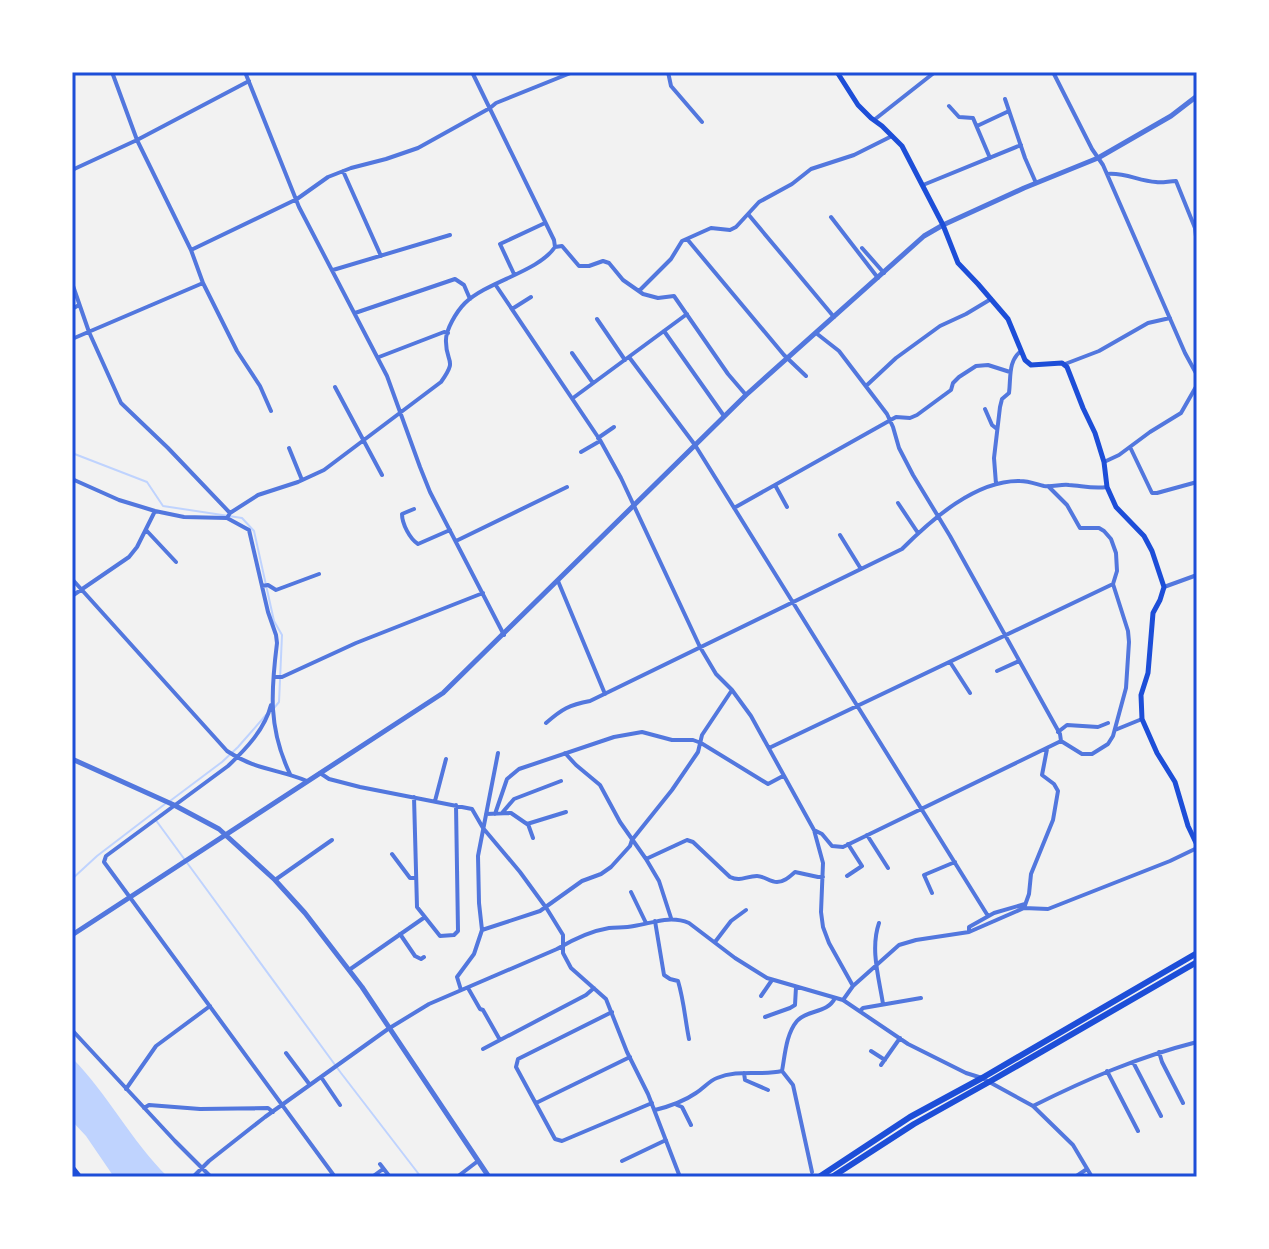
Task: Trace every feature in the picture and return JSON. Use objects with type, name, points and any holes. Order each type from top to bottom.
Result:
[{"type":"highway","points":[[832,1177],[985,1080],[1197,953]]},
{"type":"highway","points":[[819,1177],[910,1117],[985,1080],[1197,962]]},
{"type":"main road","points":[[837,72],[858,105],[902,146],[943,225],[958,263],[1008,319],[1025,360],[1031,365],[1065,364],[1095,433],[1104,462],[1107,487],[1116,507],[1144,536],[1152,551],[1164,587],[1153,613],[1148,673],[1141,695],[1142,719],[1157,753],[1175,782],[1197,847]]},
{"type":"main road","points":[[72,1167],[80,1177]]},
{"type":"street","points":[[112,72],[137,140],[191,250],[203,283],[271,411]]},
{"type":"street","points":[[245,72],[299,207],[387,376],[420,467],[504,635]]},
{"type":"street","points":[[72,479],[119,500],[155,511],[184,517],[228,516],[258,495],[324,470],[441,382],[448,373],[451,359],[445,344],[448,333],[463,305],[551,253],[555,247],[472,72]]},
{"type":"street","points":[[191,250],[297,199],[328,177],[418,148],[496,103],[559,75],[573,72]]},
{"type":"street","points":[[668,72],[671,86],[702,122]]},
{"type":"street","points":[[874,120],[935,72]]},
{"type":"street","points":[[1053,72],[1107,174],[1196,373]]},
{"type":"street","points":[[72,170],[249,81]]},
{"type":"street","points":[[72,935],[432,702],[504,635],[746,395],[924,236],[1036,183],[1098,158],[1171,116],[1197,96]]},
{"type":"street","points":[[1005,99],[1036,183]]},
{"type":"street","points":[[949,106],[959,117],[973,118],[990,158]]},
{"type":"street","points":[[977,126],[1009,111]]},
{"type":"street","points":[[639,291],[671,259],[682,241],[711,228],[730,230],[736,227],[759,202],[792,184],[811,169],[833,164],[892,136]]},
{"type":"street","points":[[923,185],[1021,145]]},
{"type":"street","points":[[343,171],[381,256]]},
{"type":"street","points":[[1107,174],[1116,173],[1154,182],[1176,181],[1195,228],[1197,245]]},
{"type":"street","points":[[748,214],[834,317]]},
{"type":"street","points":[[831,217],[878,278]]},
{"type":"street","points":[[514,274],[500,244],[545,223]]},
{"type":"street","points":[[332,270],[450,235]]},
{"type":"street","points":[[687,239],[806,376]]},
{"type":"street","points":[[555,247],[562,246],[579,266],[603,261],[609,263],[623,280],[639,291],[658,298],[674,296],[746,395]]},
{"type":"street","points":[[862,248],[884,273]]},
{"type":"street","points":[[355,313],[455,279],[464,285],[470,299]]},
{"type":"street","points":[[72,283],[89,332],[125,409],[143,422],[228,516],[249,530],[277,643],[268,718],[237,758],[106,856],[104,862],[335,1177]]},
{"type":"street","points":[[72,339],[203,283]]},
{"type":"street","points":[[495,284],[599,440],[700,647],[716,674],[751,716],[814,830],[821,854],[823,927],[853,986]]},
{"type":"street","points":[[512,309],[531,297]]},
{"type":"street","points":[[866,386],[896,358],[940,326],[991,299]]},
{"type":"street","points":[[72,309],[79,305]]},
{"type":"street","points":[[572,399],[687,314]]},
{"type":"street","points":[[1065,364],[1099,351],[1148,323],[1170,318]]},
{"type":"street","points":[[597,319],[695,445],[988,916]]},
{"type":"street","points":[[664,331],[724,416]]},
{"type":"street","points":[[378,358],[448,333]]},
{"type":"street","points":[[816,333],[839,351],[890,420],[899,448],[1061,741],[1082,754],[1092,754],[1108,744],[1126,688],[1129,642],[1113,584],[1117,560],[1111,539],[1104,531],[1080,528],[1067,505],[1048,486]]},
{"type":"street","points":[[996,484],[994,458],[1000,407],[1002,399],[1009,393],[1015,356],[1021,351]]},
{"type":"street","points":[[572,353],[593,383]]},
{"type":"street","points":[[734,508],[890,420],[917,415],[951,390],[959,377],[976,366],[988,365],[1010,372]]},
{"type":"street","points":[[1104,462],[1181,413],[1197,385]]},
{"type":"street","points":[[335,387],[382,475]]},
{"type":"street","points":[[985,409],[997,429]]},
{"type":"street","points":[[581,452],[614,427]]},
{"type":"street","points":[[1130,447],[1152,493],[1197,482]]},
{"type":"street","points":[[289,448],[302,480]]},
{"type":"street","points":[[546,723],[572,704],[605,694],[902,549],[937,516],[969,496],[1002,481],[1107,487]]},
{"type":"street","points":[[775,485],[787,507]]},
{"type":"street","points":[[456,541],[567,487]]},
{"type":"street","points":[[898,503],[918,533]]},
{"type":"street","points":[[414,509],[402,514],[402,519],[413,541],[418,544],[450,530]]},
{"type":"street","points":[[72,596],[129,557],[155,511]]},
{"type":"street","points":[[146,530],[176,562]]},
{"type":"street","points":[[840,535],[861,569]]},
{"type":"street","points":[[262,586],[268,585],[276,590],[319,574]]},
{"type":"street","points":[[1164,587],[1197,575]]},
{"type":"street","points":[[72,579],[227,751],[260,768],[307,781]]},
{"type":"street","points":[[558,581],[605,694]]},
{"type":"street","points":[[769,748],[1113,584]]},
{"type":"street","points":[[273,677],[282,677],[356,643],[483,593]]},
{"type":"street","points":[[997,671],[1019,661]]},
{"type":"street","points":[[950,662],[970,693]]},
{"type":"street","points":[[482,930],[540,911],[582,881],[611,867],[630,846],[698,752],[702,735],[732,690]]},
{"type":"street","points":[[271,705],[280,753],[290,774]]},
{"type":"street","points":[[1115,730],[1142,719]]},
{"type":"street","points":[[1058,732],[1067,725],[1098,727],[1108,723]]},
{"type":"street","points":[[495,814],[507,779],[513,773],[614,737],[642,732],[701,743],[768,784],[784,776]]},
{"type":"street","points":[[814,830],[832,846],[843,847],[1061,741]]},
{"type":"street","points":[[843,1000],[853,986],[899,945],[969,932],[1024,906],[1031,874],[1053,820],[1058,791],[1042,775],[1047,748]]},
{"type":"street","points":[[461,990],[457,977],[474,954],[482,930],[478,856],[498,753]]},
{"type":"street","points":[[565,753],[600,785],[659,881],[671,918]]},
{"type":"street","points":[[72,759],[219,829],[275,880],[349,970],[489,1177]]},
{"type":"street","points":[[435,801],[446,759]]},
{"type":"street","points":[[320,773],[329,779],[472,809],[563,935],[563,953],[571,968],[606,999],[655,1110],[680,1177]]},
{"type":"street","points":[[502,813],[514,799],[561,781]]},
{"type":"street","points":[[414,797],[417,907],[440,936],[454,935],[458,931],[456,805]]},
{"type":"street","points":[[528,824],[566,812]]},
{"type":"street","points":[[486,814],[511,813],[528,824],[533,838]]},
{"type":"street","points":[[867,835],[888,868]]},
{"type":"street","points":[[275,880],[332,840]]},
{"type":"street","points":[[646,859],[687,840],[736,880],[754,876],[773,883],[782,882],[795,872],[823,876]]},
{"type":"street","points":[[847,876],[862,866],[848,844]]},
{"type":"street","points":[[969,932],[969,927],[988,916],[1024,906],[1048,909],[1170,861],[1197,847]]},
{"type":"street","points":[[392,854],[410,878],[416,878]]},
{"type":"street","points":[[932,893],[924,875],[955,862]]},
{"type":"street","points":[[631,892],[646,923]]},
{"type":"street","points":[[715,942],[731,921],[746,910]]},
{"type":"street","points":[[349,970],[425,917]]},
{"type":"street","points":[[195,1175],[282,1105],[388,1029],[429,1004],[569,940],[610,928],[671,918],[689,923],[735,958],[772,980],[843,1000],[900,1038],[1033,1106],[1073,1145],[1092,1177]]},
{"type":"street","points":[[655,921],[664,975],[678,981],[686,1008],[684,1013],[689,1039]]},
{"type":"street","points":[[879,923],[875,935],[876,965],[883,1004]]},
{"type":"street","points":[[400,934],[415,956],[424,957]]},
{"type":"street","points":[[761,996],[772,980]]},
{"type":"street","points":[[467,987],[500,1040]]},
{"type":"street","points":[[765,1017],[795,1005],[796,987]]},
{"type":"street","points":[[483,1049],[594,988]]},
{"type":"street","points":[[812,1172],[793,1085],[782,1071],[789,1035],[797,1021],[832,1005],[835,998]]},
{"type":"street","points":[[861,1011],[863,1008],[921,998]]},
{"type":"street","points":[[126,1089],[156,1046],[210,1006]]},
{"type":"street","points":[[612,1012],[518,1059],[516,1067],[555,1139],[562,1141],[652,1103]]},
{"type":"street","points":[[72,1030],[211,1177]]},
{"type":"street","points":[[871,1051],[883,1062],[900,1038]]},
{"type":"street","points":[[1033,1106],[1132,1061],[1197,1042]]},
{"type":"street","points":[[1159,1052],[1183,1103]]},
{"type":"street","points":[[286,1053],[310,1085]]},
{"type":"street","points":[[536,1103],[630,1057]]},
{"type":"street","points":[[1132,1061],[1161,1116]]},
{"type":"street","points":[[655,1110],[677,1105],[718,1077],[732,1073],[782,1071]]},
{"type":"street","points":[[1107,1071],[1138,1131]]},
{"type":"street","points":[[744,1073],[745,1080],[768,1090]]},
{"type":"street","points":[[321,1077],[340,1105]]},
{"type":"street","points":[[144,1108],[149,1105],[200,1109],[268,1108],[273,1112]]},
{"type":"street","points":[[677,1105],[682,1107],[691,1125]]},
{"type":"street","points":[[622,1161],[666,1140]]},
{"type":"street","points":[[457,1177],[478,1161]]},
{"type":"street","points":[[372,1177],[382,1166],[390,1177]]},
{"type":"street","points":[[1075,1177],[1087,1169]]},
{"type":"water","points":[[72,1058],[168,1177],[114,1177],[72,1121]]},
{"type":"waterway","points":[[72,453],[147,482],[163,506],[242,518],[254,531],[274,621],[282,635],[279,702],[274,708]]},
{"type":"waterway","points":[[170,801],[222,762],[266,715]]},
{"type":"waterway","points":[[72,879],[165,804]]},
{"type":"waterway","points":[[155,819],[421,1177]]}]
